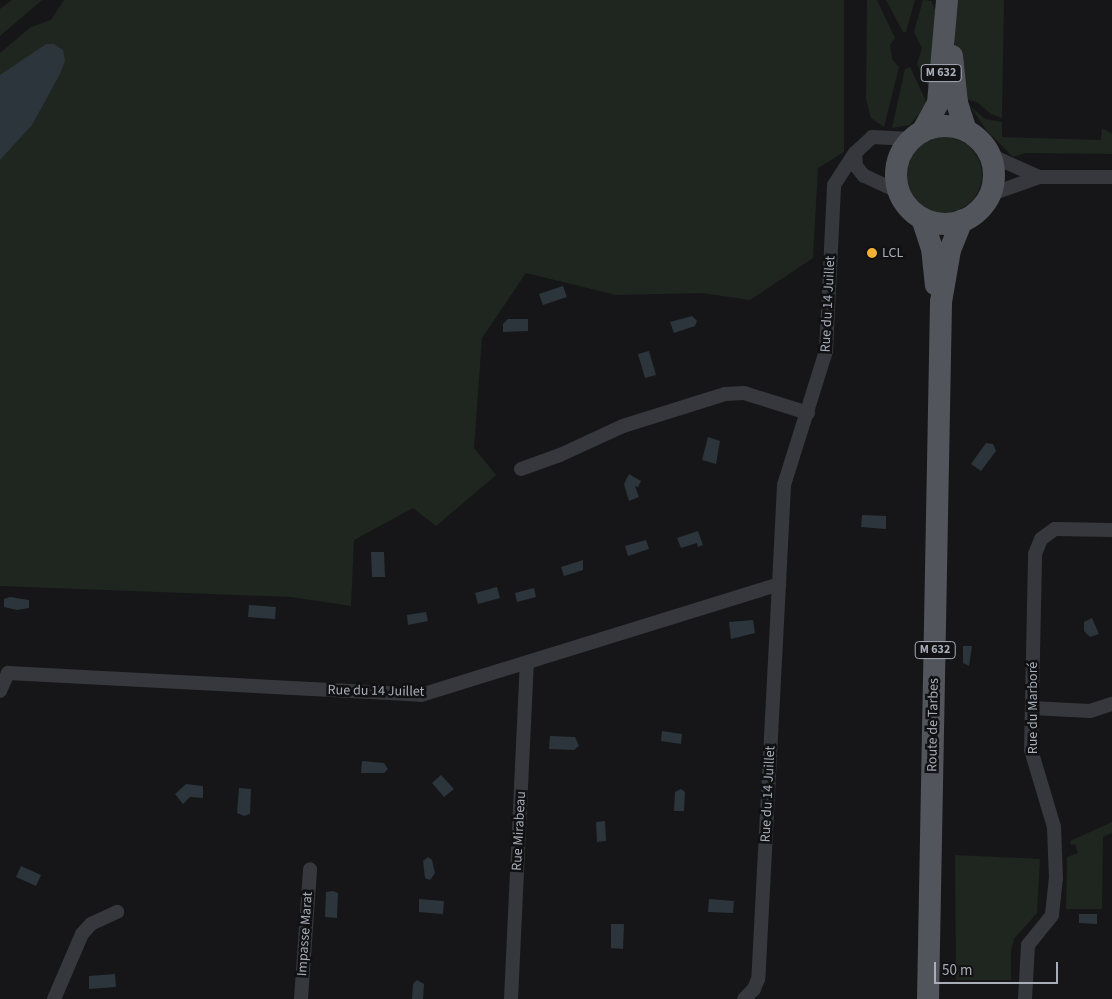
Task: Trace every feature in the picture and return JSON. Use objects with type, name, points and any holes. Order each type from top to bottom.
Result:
[{"type":"main road","name":"M 632","points":[[947,5],[957,103],[966,131]]},
{"type":"main road","name":"M 632","points":[[917,136],[938,103],[947,5]]},
{"type":"main road","points":[[944,126],[966,131],[980,141],[990,155],[994,175],[989,195],[978,210],[962,220],[942,223],[922,218],[908,207],[899,192],[898,161],[917,136],[944,126]]},
{"type":"main road","name":"Route de Tarbes","points":[[922,218],[932,248],[941,302]]},
{"type":"main road","name":"Route de Tarbes","points":[[928,999],[941,302],[950,250],[962,220]]},
{"type":"street","name":"Rue du 14 Juillet","points":[[744,999],[754,989],[758,979],[784,485],[826,351],[833,197],[837,177],[854,153],[872,137],[917,136]]},
{"type":"street","points":[[854,153],[856,166],[864,176],[899,192]]},
{"type":"street","points":[[990,155],[1039,177]]},
{"type":"street","points":[[833,197],[846,179],[864,176]]},
{"type":"street","points":[[989,195],[1039,177],[1112,177]]},
{"type":"street","points":[[521,469],[623,426],[725,394],[744,392],[808,413]]},
{"type":"street","name":"Rue du Marboré","points":[[1025,999],[1028,945],[1052,915],[1056,870],[1054,827],[1033,763],[1034,554],[1038,544],[1048,533],[1059,528],[1112,530]]},
{"type":"street","name":"Rue du 14 Juillet","points":[[0,692],[4,673],[409,695],[432,692],[779,584]]},
{"type":"street","name":"Rue Mirabeau","points":[[511,999],[527,663]]},
{"type":"street","points":[[1032,708],[1090,711],[1112,704]]},
{"type":"street","name":"Impasse Marat","points":[[301,999],[310,869]]},
{"type":"street","points":[[54,999],[82,934],[91,924],[117,912]]},
{"type":"shaded area","points":[[12,0],[42,0],[0,36],[0,9]]},
{"type":"shaded area","points":[[64,0],[844,0],[844,152],[818,168],[813,258],[750,300],[702,293],[616,295],[526,273],[482,338],[474,448],[496,475],[436,526],[413,508],[354,540],[351,606],[291,597],[0,586],[0,53],[31,27],[51,20]]},
{"type":"shaded area","points":[[867,0],[877,0],[895,38],[890,45],[892,59],[899,67],[884,127],[871,118],[866,99]]},
{"type":"shaded area","points":[[886,0],[915,0],[906,32],[903,32]]},
{"type":"shaded area","points":[[923,0],[932,1],[937,16],[931,92],[917,64],[922,48],[914,32]]},
{"type":"shaded area","points":[[955,0],[1004,0],[1002,118],[991,114],[977,102],[962,98],[955,58]]},
{"type":"shaded area","points":[[46,44],[54,44],[63,50],[65,61],[60,74],[32,125],[0,160],[0,75]]},
{"type":"shaded area","points":[[910,67],[927,103],[910,125],[892,128],[905,69]]},
{"type":"shaded area","points":[[970,106],[985,119],[1002,122],[1002,137],[1101,140],[1102,128],[1112,134],[1112,154],[1025,153],[1013,157],[987,131]]},
{"type":"shaded area","points":[[944,137],[958,140],[971,148],[979,161],[982,175],[979,189],[971,202],[958,210],[944,213],[930,210],[917,202],[909,189],[906,175],[909,161],[917,148],[930,140]]},
{"type":"shaded area","points":[[563,286],[567,297],[543,305],[539,294]]},
{"type":"shaded area","points":[[692,316],[697,321],[695,326],[674,333],[670,322]]},
{"type":"shaded area","points":[[508,319],[528,319],[528,331],[503,332],[503,324]]},
{"type":"shaded area","points":[[649,351],[656,375],[645,378],[638,354]]},
{"type":"shaded area","points":[[708,437],[720,441],[716,464],[702,460]]},
{"type":"shaded area","points":[[986,443],[993,444],[996,451],[981,471],[971,464]]},
{"type":"shaded area","points":[[629,474],[641,481],[638,487],[635,486],[639,497],[629,501],[624,484]]},
{"type":"shaded area","points":[[862,515],[886,516],[886,529],[861,527]]},
{"type":"shaded area","points":[[698,531],[703,545],[698,547],[697,543],[681,548],[677,538]]},
{"type":"shaded area","points":[[646,540],[649,549],[628,556],[625,546]]},
{"type":"shaded area","points":[[371,552],[384,552],[385,577],[372,577]]},
{"type":"shaded area","points":[[583,560],[583,570],[564,576],[561,567]]},
{"type":"shaded area","points":[[497,587],[500,598],[478,604],[475,593]]},
{"type":"shaded area","points":[[534,588],[536,597],[517,602],[515,593]]},
{"type":"shaded area","points":[[10,597],[29,600],[29,608],[17,610],[4,607],[4,599]]},
{"type":"shaded area","points":[[249,605],[276,607],[275,619],[248,617]]},
{"type":"shaded area","points":[[426,612],[428,621],[408,625],[407,615]]},
{"type":"shaded area","points":[[1092,618],[1099,634],[1090,637],[1084,631],[1084,622]]},
{"type":"shaded area","points":[[753,620],[755,633],[731,639],[729,622]]},
{"type":"shaded area","points":[[963,646],[972,646],[969,666],[963,663]]},
{"type":"shaded area","points":[[662,731],[682,734],[681,744],[661,741]]},
{"type":"shaded area","points":[[550,736],[575,737],[579,746],[574,750],[549,749]]},
{"type":"shaded area","points":[[362,761],[384,763],[388,769],[384,773],[361,773]]},
{"type":"shaded area","points":[[441,775],[454,789],[444,797],[432,783]]},
{"type":"shaded area","points":[[186,784],[203,786],[203,798],[190,797],[183,804],[175,794]]},
{"type":"shaded area","points":[[239,788],[251,789],[250,814],[244,816],[237,813]]},
{"type":"shaded area","points":[[681,789],[685,792],[684,811],[674,811],[675,792]]},
{"type":"shaded area","points":[[605,821],[606,841],[597,842],[596,822]]},
{"type":"shaded area","points":[[1112,822],[1112,833],[1103,837],[1102,909],[1066,909],[1067,857],[1078,853],[1075,844],[1071,845],[1070,841]]},
{"type":"shaded area","points":[[955,855],[1040,859],[1037,913],[1014,939],[1011,951],[1011,980],[956,980]]},
{"type":"shaded area","points":[[428,857],[432,860],[435,873],[430,880],[425,878],[423,861]]},
{"type":"shaded area","points":[[21,866],[41,875],[36,886],[16,877]]},
{"type":"shaded area","points":[[333,891],[338,893],[337,918],[325,917],[326,892]]},
{"type":"shaded area","points":[[419,899],[444,901],[443,914],[419,912]]},
{"type":"shaded area","points":[[709,899],[734,901],[733,913],[708,912]]},
{"type":"shaded area","points":[[1079,914],[1097,914],[1097,924],[1079,923]]},
{"type":"shaded area","points":[[611,924],[624,924],[623,949],[611,948]]},
{"type":"shaded area","points":[[115,974],[116,987],[89,989],[89,976]]},
{"type":"shaded area","points":[[417,980],[424,984],[423,999],[412,999],[413,984]]},
{"type":"place","name":"LCL","points":[[872,253]]}]
